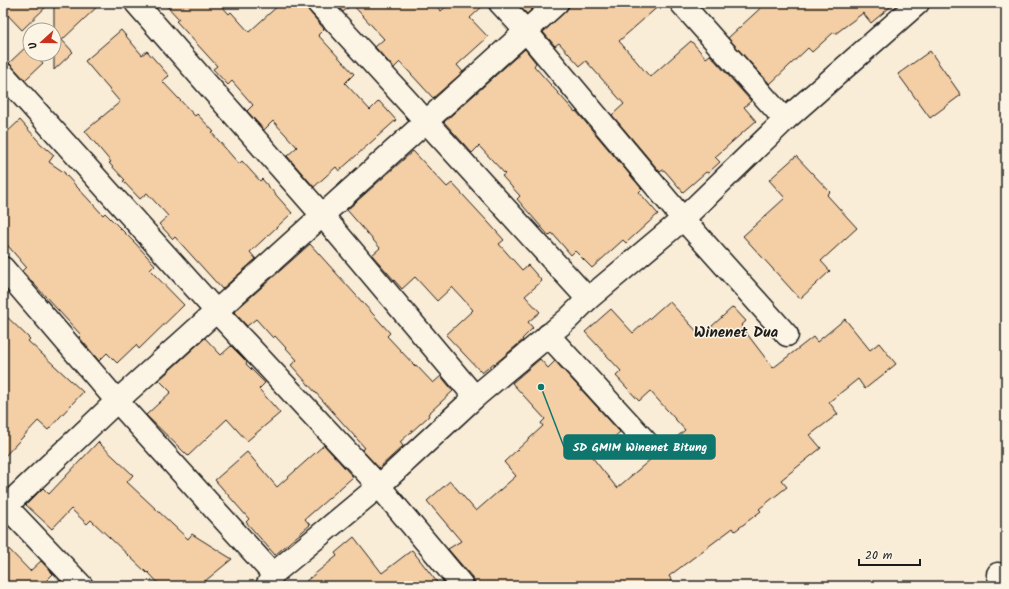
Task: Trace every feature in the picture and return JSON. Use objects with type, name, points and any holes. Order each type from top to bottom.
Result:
[{"type":"street","points":[[136,3],[322,215],[475,397]]},
{"type":"street","points":[[318,3],[588,299]]},
{"type":"street","points":[[500,3],[525,30],[683,220],[786,335]]},
{"type":"street","points":[[82,586],[4,506],[117,401],[525,30],[557,3]]},
{"type":"street","points":[[680,3],[785,120]]},
{"type":"street","points":[[3,268],[270,580],[379,486],[475,397],[588,299],[683,220],[785,120],[918,3]]},
{"type":"street","points":[[3,74],[216,311],[379,486],[462,585]]},
{"type":"street","points":[[548,335],[647,442]]},
{"type":"building","points":[[3,3],[50,3],[30,22],[22,22],[22,30],[3,10]]},
{"type":"building","points":[[54,3],[101,3],[62,40],[62,22],[54,22]]},
{"type":"building","points":[[164,3],[219,3],[229,14],[231,12],[249,32],[281,3],[306,3],[309,11],[324,29],[318,35],[354,74],[345,83],[370,110],[379,101],[396,120],[339,171],[336,167],[314,187],[287,156],[297,147],[273,121],[264,130],[247,111],[253,105],[232,81],[228,85],[213,69],[217,66],[176,21],[179,19]]},
{"type":"building","points":[[335,3],[434,3],[441,11],[450,3],[486,3],[470,18],[488,37],[457,65],[463,72],[433,98],[400,62],[394,68],[375,47],[384,39],[352,4],[343,12]]},
{"type":"building","points":[[517,3],[538,3],[527,14]]},
{"type":"building","points":[[569,3],[662,3],[619,41],[650,77],[691,41],[706,58],[710,55],[751,101],[744,107],[756,121],[715,157],[720,162],[683,192],[665,171],[663,170],[660,172],[612,115],[624,104],[586,61],[580,66],[559,43],[555,46],[543,32],[565,12],[569,7]]},
{"type":"building","points":[[766,3],[895,3],[871,23],[863,13],[835,34],[834,32],[812,52],[808,48],[770,84],[728,38]]},
{"type":"building","points":[[121,30],[142,55],[147,51],[169,76],[162,81],[195,116],[197,114],[214,132],[212,133],[239,164],[242,161],[260,181],[262,179],[292,213],[250,252],[256,259],[222,289],[175,237],[173,239],[159,224],[168,216],[147,193],[140,199],[123,181],[125,180],[109,163],[111,162],[85,131],[120,102],[85,61]]},
{"type":"building","points":[[62,40],[73,52],[54,70],[54,62],[62,62]]},
{"type":"building","points":[[525,49],[536,63],[534,66],[575,112],[576,111],[642,189],[639,192],[658,214],[626,243],[623,240],[592,268],[575,251],[571,255],[552,233],[549,236],[517,199],[520,196],[502,176],[505,174],[479,146],[472,153],[444,122]]},
{"type":"building","points":[[22,51],[22,62],[43,63],[25,80],[9,63]]},
{"type":"building","points":[[930,51],[961,95],[930,118],[898,74]]},
{"type":"building","points":[[20,120],[41,144],[54,155],[49,162],[65,173],[103,215],[105,213],[136,244],[155,265],[150,270],[184,305],[139,349],[136,345],[117,363],[107,353],[99,361],[79,337],[81,335],[22,271],[26,267],[3,240],[3,136]]},
{"type":"building","points":[[413,151],[447,187],[452,183],[488,222],[504,240],[499,244],[522,270],[528,265],[542,281],[525,296],[540,312],[528,322],[533,328],[522,339],[523,340],[482,373],[446,335],[473,310],[452,287],[437,301],[415,277],[402,289],[372,255],[380,248],[347,210]]},
{"type":"building","points":[[796,156],[830,192],[827,195],[857,228],[821,261],[830,271],[800,299],[743,236],[785,198],[769,180]]},
{"type":"building","points":[[310,244],[390,333],[387,336],[415,366],[416,365],[433,383],[441,376],[453,391],[428,414],[429,416],[400,442],[403,446],[379,468],[362,450],[365,448],[291,365],[297,360],[275,336],[273,338],[256,319],[247,326],[234,312]]},
{"type":"building","points":[[669,301],[701,336],[733,307],[746,321],[741,326],[773,368],[813,337],[817,342],[845,319],[870,350],[879,343],[896,364],[865,389],[858,379],[829,402],[838,414],[810,435],[821,448],[781,480],[787,487],[759,509],[761,511],[735,531],[733,528],[669,576],[675,586],[474,586],[472,577],[448,549],[461,541],[427,501],[450,481],[476,511],[516,476],[504,462],[543,426],[541,423],[545,419],[512,383],[540,359],[548,368],[555,361],[620,432],[592,457],[617,488],[685,430],[650,391],[639,401],[616,376],[621,371],[585,332],[611,309],[633,333]]},
{"type":"building","points":[[3,313],[30,339],[28,341],[83,392],[48,430],[38,421],[3,458]]},
{"type":"building","points":[[205,338],[221,355],[231,346],[247,362],[246,364],[265,383],[259,389],[280,413],[247,441],[227,419],[188,456],[146,415],[171,392],[159,380]]},
{"type":"building","points":[[98,442],[133,475],[127,482],[188,539],[192,534],[232,559],[199,586],[161,586],[148,572],[147,573],[91,520],[87,524],[71,509],[52,529],[26,505],[43,488],[49,494]]},
{"type":"building","points":[[324,445],[353,477],[305,519],[310,525],[275,555],[246,522],[249,519],[215,480],[247,452],[277,487]]},
{"type":"building","points":[[354,537],[382,573],[412,550],[440,586],[300,586],[337,556],[335,553]]},
{"type":"building","points":[[3,543],[30,571],[41,561],[53,574],[43,584],[45,586],[3,586]]},
{"type":"place","name":"SD GMIM Winenet Bitung","points":[[541,387]]},
{"type":"district","name":"Winenet Dua","points":[[736,332]]}]
